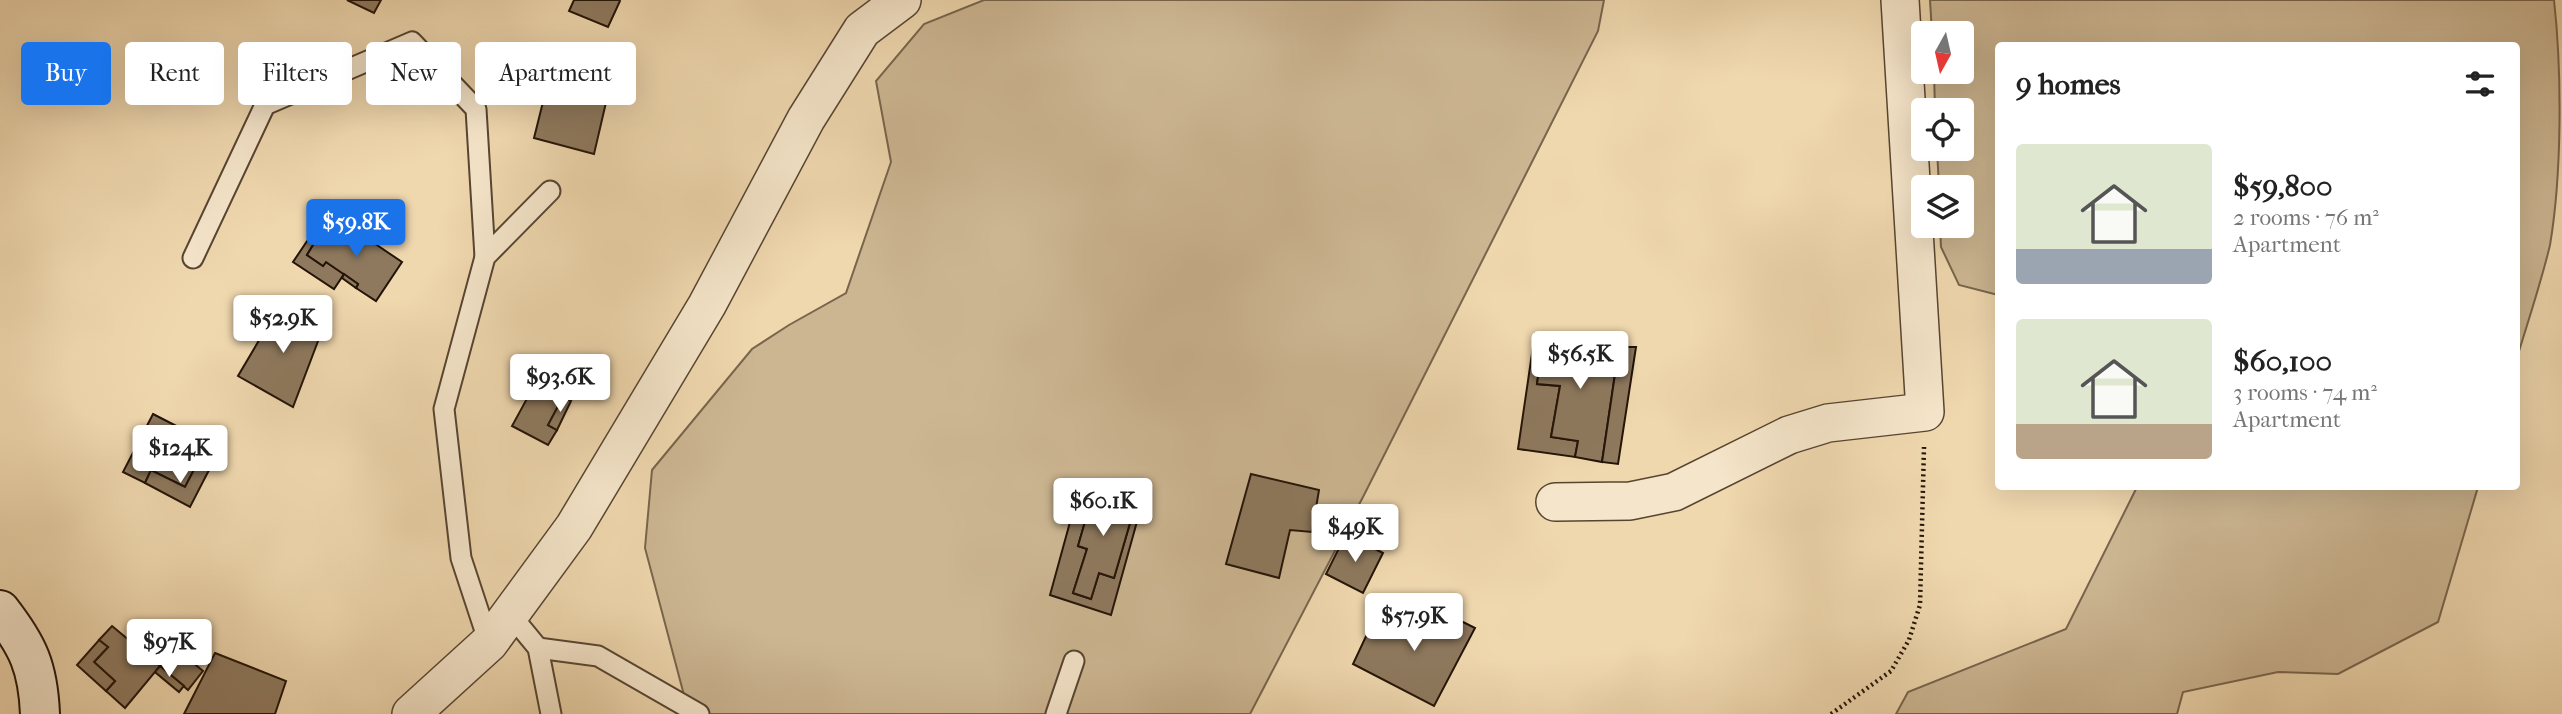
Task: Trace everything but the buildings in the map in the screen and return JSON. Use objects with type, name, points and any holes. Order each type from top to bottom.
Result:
[{"type":"street","points":[[411,714],[489,643],[574,527],[707,305],[806,119],[862,30],[902,0]]},
{"type":"street","points":[[1555,502],[1630,501],[1674,492],[1789,435],[1828,423],[1925,412],[1900,0]]},
{"type":"street","points":[[0,610],[21,637],[35,669],[41,713]]},
{"type":"lane","points":[[193,258],[265,106],[412,42],[476,109],[485,257],[444,409],[461,558],[489,643]]},
{"type":"lane","points":[[485,257],[550,191]]},
{"type":"lane","points":[[510,614],[538,648],[551,714]]},
{"type":"lane","points":[[538,648],[598,656],[699,714]]},
{"type":"lane","points":[[1056,714],[1074,661]]},
{"type":"path","points":[[1830,714],[1891,671],[1909,640],[1920,606],[1925,412]]},
{"type":"shaded area","points":[[984,0],[1604,0],[1598,31],[1364,495],[1250,714],[689,714],[645,548],[652,470],[752,349],[846,293],[891,162],[876,81],[924,24]]},
{"type":"shaded area","points":[[1930,0],[2554,0],[2560,123],[2557,187],[2550,245],[2520,348],[2520,42],[1995,42],[1995,294],[1959,285],[1941,247],[1941,238],[1974,238],[1974,175],[1938,175],[1938,161],[1974,161],[1974,98],[1935,98],[1934,84],[1974,84],[1974,21],[1931,21]]},
{"type":"shaded area","points":[[2135,490],[2477,490],[2438,622],[2338,674],[2278,672],[2183,692],[2177,714],[1896,714],[1908,692],[2066,629]]}]
